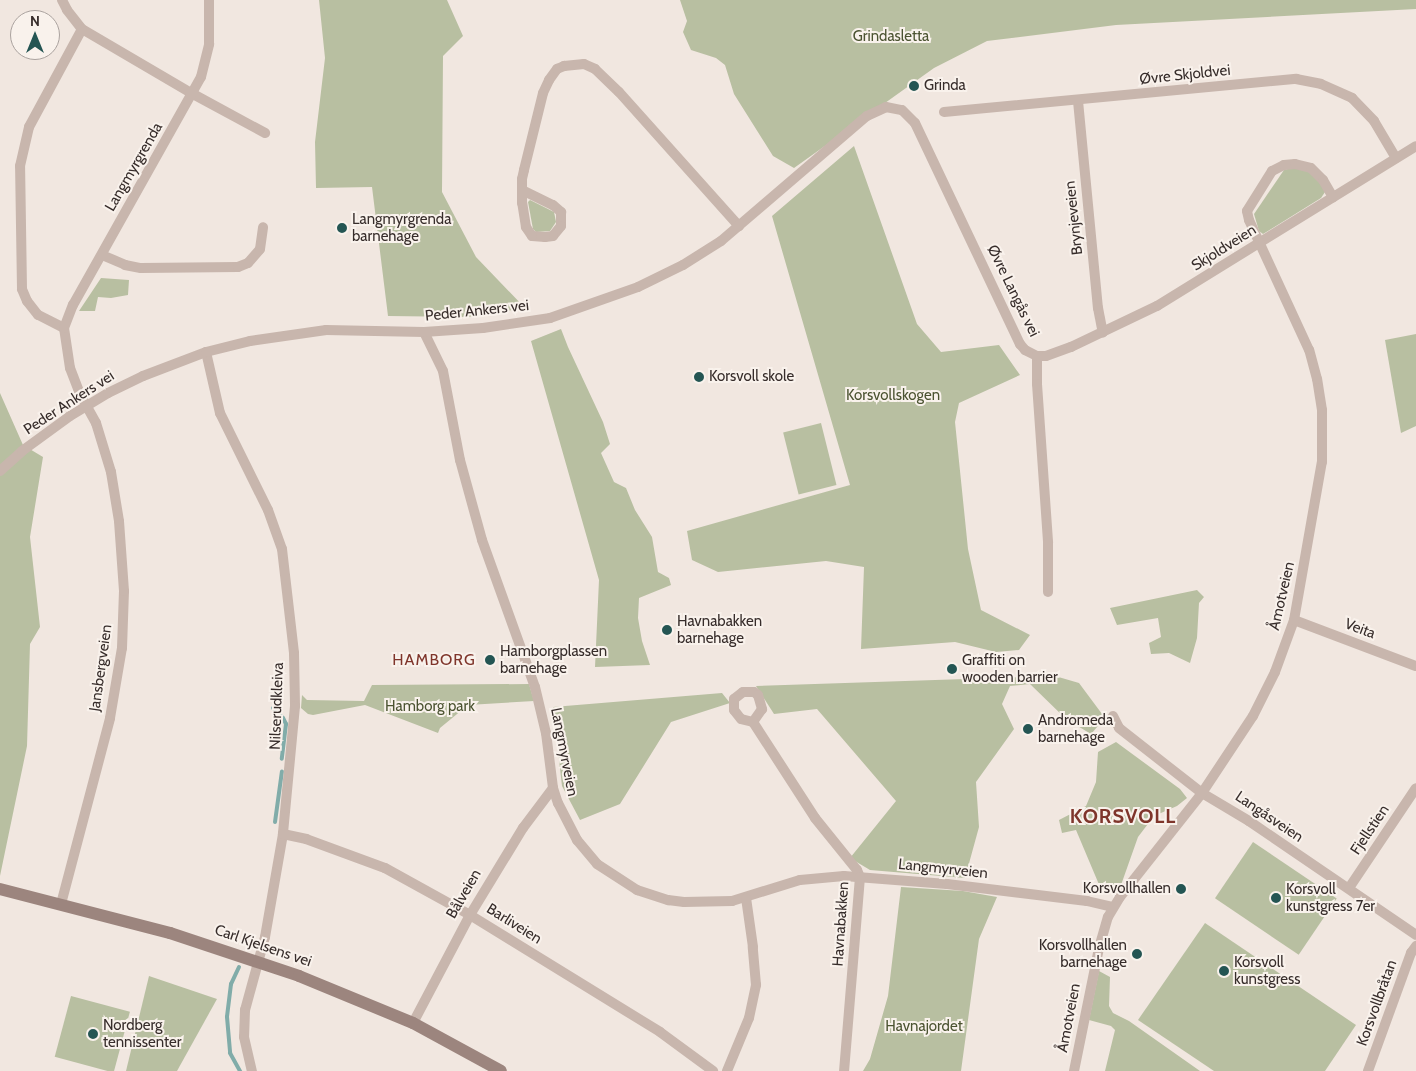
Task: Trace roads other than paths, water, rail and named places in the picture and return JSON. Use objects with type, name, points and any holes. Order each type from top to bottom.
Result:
[{"type":"main road","name":"Carl Kjelsens vei","points":[[0,889],[170,933],[258,961],[325,986],[413,1023],[501,1071]]},
{"type":"street","points":[[62,0],[67,10],[82,29],[265,134]]},
{"type":"street","name":"Langmyrgrenda","points":[[64,328],[73,305],[201,77],[209,44],[209,0]]},
{"type":"street","points":[[82,29],[29,127],[20,166],[22,289],[27,300],[38,315],[64,328],[70,368],[88,406]]},
{"type":"street","points":[[522,190],[553,205],[561,212],[561,226],[553,236],[537,237],[529,233],[522,206],[522,190],[524,170],[545,87],[558,70],[569,64],[584,64],[595,69],[619,92],[739,226]]},
{"type":"street","name":"Øvre Skjoldvei","points":[[944,112],[1078,101],[1283,80],[1307,81],[1333,89],[1352,98],[1374,121],[1396,158]]},
{"type":"street","name":"Brynjeveien","points":[[1078,101],[1098,308],[1103,333]]},
{"type":"street","name":"Peder Ankers vei","points":[[0,471],[22,452],[88,406],[142,376],[206,352],[250,341],[326,330],[424,332],[483,328],[550,318],[600,302],[646,284],[703,254],[739,226],[867,116],[886,107],[897,108]]},
{"type":"street","name":"Øvre Langås vei","points":[[897,108],[908,114],[915,123],[1020,344],[1025,350],[1037,356],[1037,384],[1048,543],[1048,592]]},
{"type":"street","name":"Skjoldveien","points":[[1037,356],[1057,353],[1103,333],[1165,301],[1416,146]]},
{"type":"street","name":"Åmotveien","points":[[1074,1071],[1099,948],[1113,907],[1202,793],[1253,716],[1266,693],[1294,620],[1321,470],[1323,422],[1317,379],[1309,350],[1248,220],[1247,211],[1276,167],[1295,164],[1310,168],[1323,180],[1333,197]]},
{"type":"street","points":[[102,255],[125,265],[141,268],[238,268],[248,263],[260,249],[264,227]]},
{"type":"street","name":"Langmyrveien","points":[[424,332],[443,371],[460,460],[482,540],[535,687],[546,733],[553,788],[563,815],[577,840],[597,864],[622,882],[650,895],[684,902],[718,903],[746,898],[784,884],[815,877],[860,877],[947,884],[1087,901],[1113,907]]},
{"type":"street","name":"Nilserudkleiva","points":[[206,352],[220,413],[268,510],[282,549],[294,653],[295,706],[284,834],[265,937],[248,997],[244,1024],[247,1054],[252,1071]]},
{"type":"street","name":"Jansbergveien","points":[[60,904],[100,760],[122,648],[124,591],[116,494],[104,446],[88,406]]},
{"type":"street","name":"Veita","points":[[1294,620],[1416,666]]},
{"type":"street","name":"Langåsveien","points":[[1113,716],[1119,728],[1202,793],[1223,804],[1416,935]]},
{"type":"street","name":"Havnabakken","points":[[753,722],[815,818],[857,870],[860,877],[844,1071]]},
{"type":"street","name":"Bålveien","points":[[413,1023],[470,914],[523,828],[553,788]]},
{"type":"street","name":"Fjellstien","points":[[1349,888],[1416,788]]},
{"type":"street","name":"Barliveien","points":[[284,834],[306,839],[385,868],[470,914],[660,1032],[713,1071]]},
{"type":"street","points":[[727,1071],[749,1018],[756,985],[746,898]]},
{"type":"street","name":"Korsvollbråtan","points":[[1368,1071],[1411,953],[1416,946]]},
{"type":"waterway","points":[[273,708],[286,724],[282,759]]},
{"type":"waterway","points":[[275,822],[282,771]]},
{"type":"waterway","points":[[239,967],[231,984],[227,1017],[230,1053],[240,1071]]},
{"type":"place","name":"Grinda","points":[[914,86]]},
{"type":"place","name":"Langmyrgrenda barnehage","points":[[342,228]]},
{"type":"place","name":"Korsvoll skole","points":[[699,377]]},
{"type":"place","name":"Havnabakken barnehage","points":[[667,630]]},
{"type":"place","name":"Hamborgplassen barnehage","points":[[490,660]]},
{"type":"place","name":"Graffiti on wooden barrier","points":[[952,669]]},
{"type":"place","name":"Andromeda barnehage","points":[[1028,729]]},
{"type":"place","name":"Korsvollhallen","points":[[1181,889]]},
{"type":"place","name":"Korsvoll kunstgress 7er","points":[[1276,898]]},
{"type":"place","name":"Korsvollhallen barnehage","points":[[1137,954]]},
{"type":"place","name":"Korsvoll kunstgress","points":[[1224,971]]},
{"type":"place","name":"Nordberg tennissenter","points":[[93,1034]]},
{"type":"district","name":"HAMBORG","points":[[434,660]]},
{"type":"district","name":"KORSVOLL","points":[[1123,816]]},
{"type":"park label","name":"Grindasletta","points":[[891,37]]},
{"type":"park label","name":"Korsvollskogen","points":[[893,396]]},
{"type":"park label","name":"Hamborg park","points":[[430,707]]},
{"type":"park label","name":"Havnajordet","points":[[924,1027]]}]
